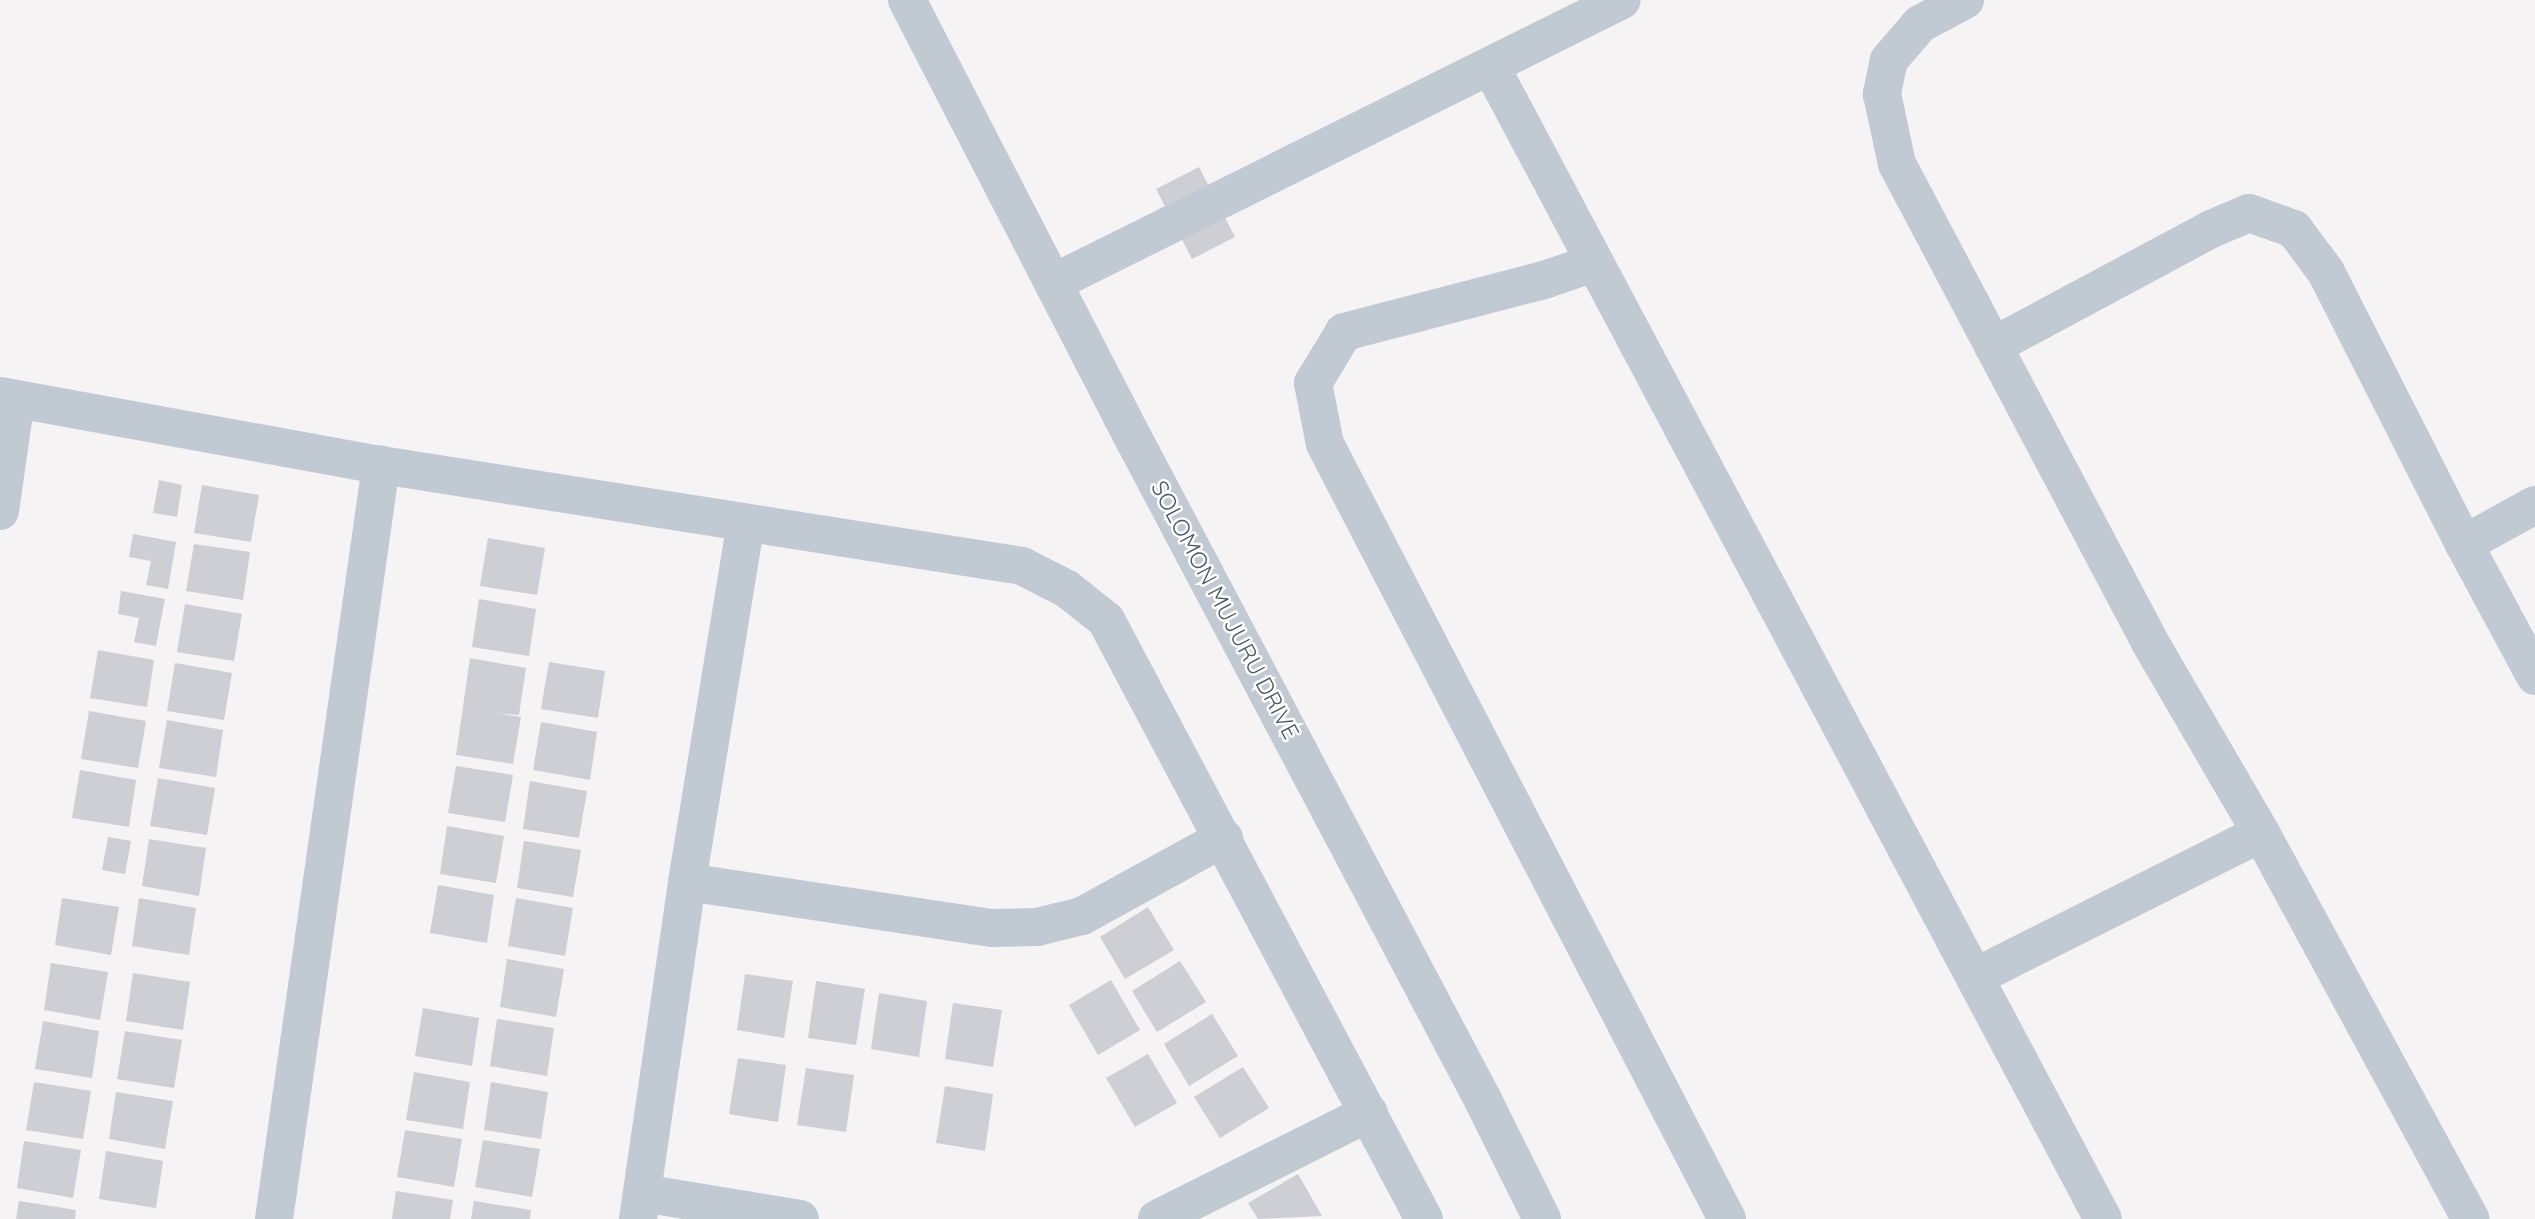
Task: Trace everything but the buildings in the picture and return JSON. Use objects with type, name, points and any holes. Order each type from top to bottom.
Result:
[{"type":"street","name":"SOLOMON MUJURU DRIVE","points":[[907,0],[1053,284],[1483,1100],[1542,1219]]},
{"type":"street","points":[[1053,284],[1622,0]]},
{"type":"street","points":[[1965,0],[1920,24],[1889,60],[1882,94],[1898,164],[2151,644],[2261,833],[2471,1219]]},
{"type":"street","points":[[1491,67],[2103,1219]]},
{"type":"street","points":[[1993,346],[2211,229],[2249,214],[2294,229],[2326,272],[2464,544],[2535,676]]},
{"type":"street","points":[[1594,263],[1544,280],[1344,332],[1313,383],[1325,444],[1727,1219]]},
{"type":"street","points":[[0,511],[8,398],[381,465],[1022,566],[1067,589],[1107,620],[1424,1219]]},
{"type":"street","points":[[274,1219],[381,465]]},
{"type":"street","points":[[2464,544],[2535,505]]},
{"type":"street","points":[[747,523],[687,881],[640,1206],[800,1219]]},
{"type":"street","points":[[1975,977],[2261,833]]},
{"type":"street","points":[[687,881],[992,928],[1037,927],[1082,916],[1224,838]]},
{"type":"street","points":[[1157,1219],[1369,1113]]}]
